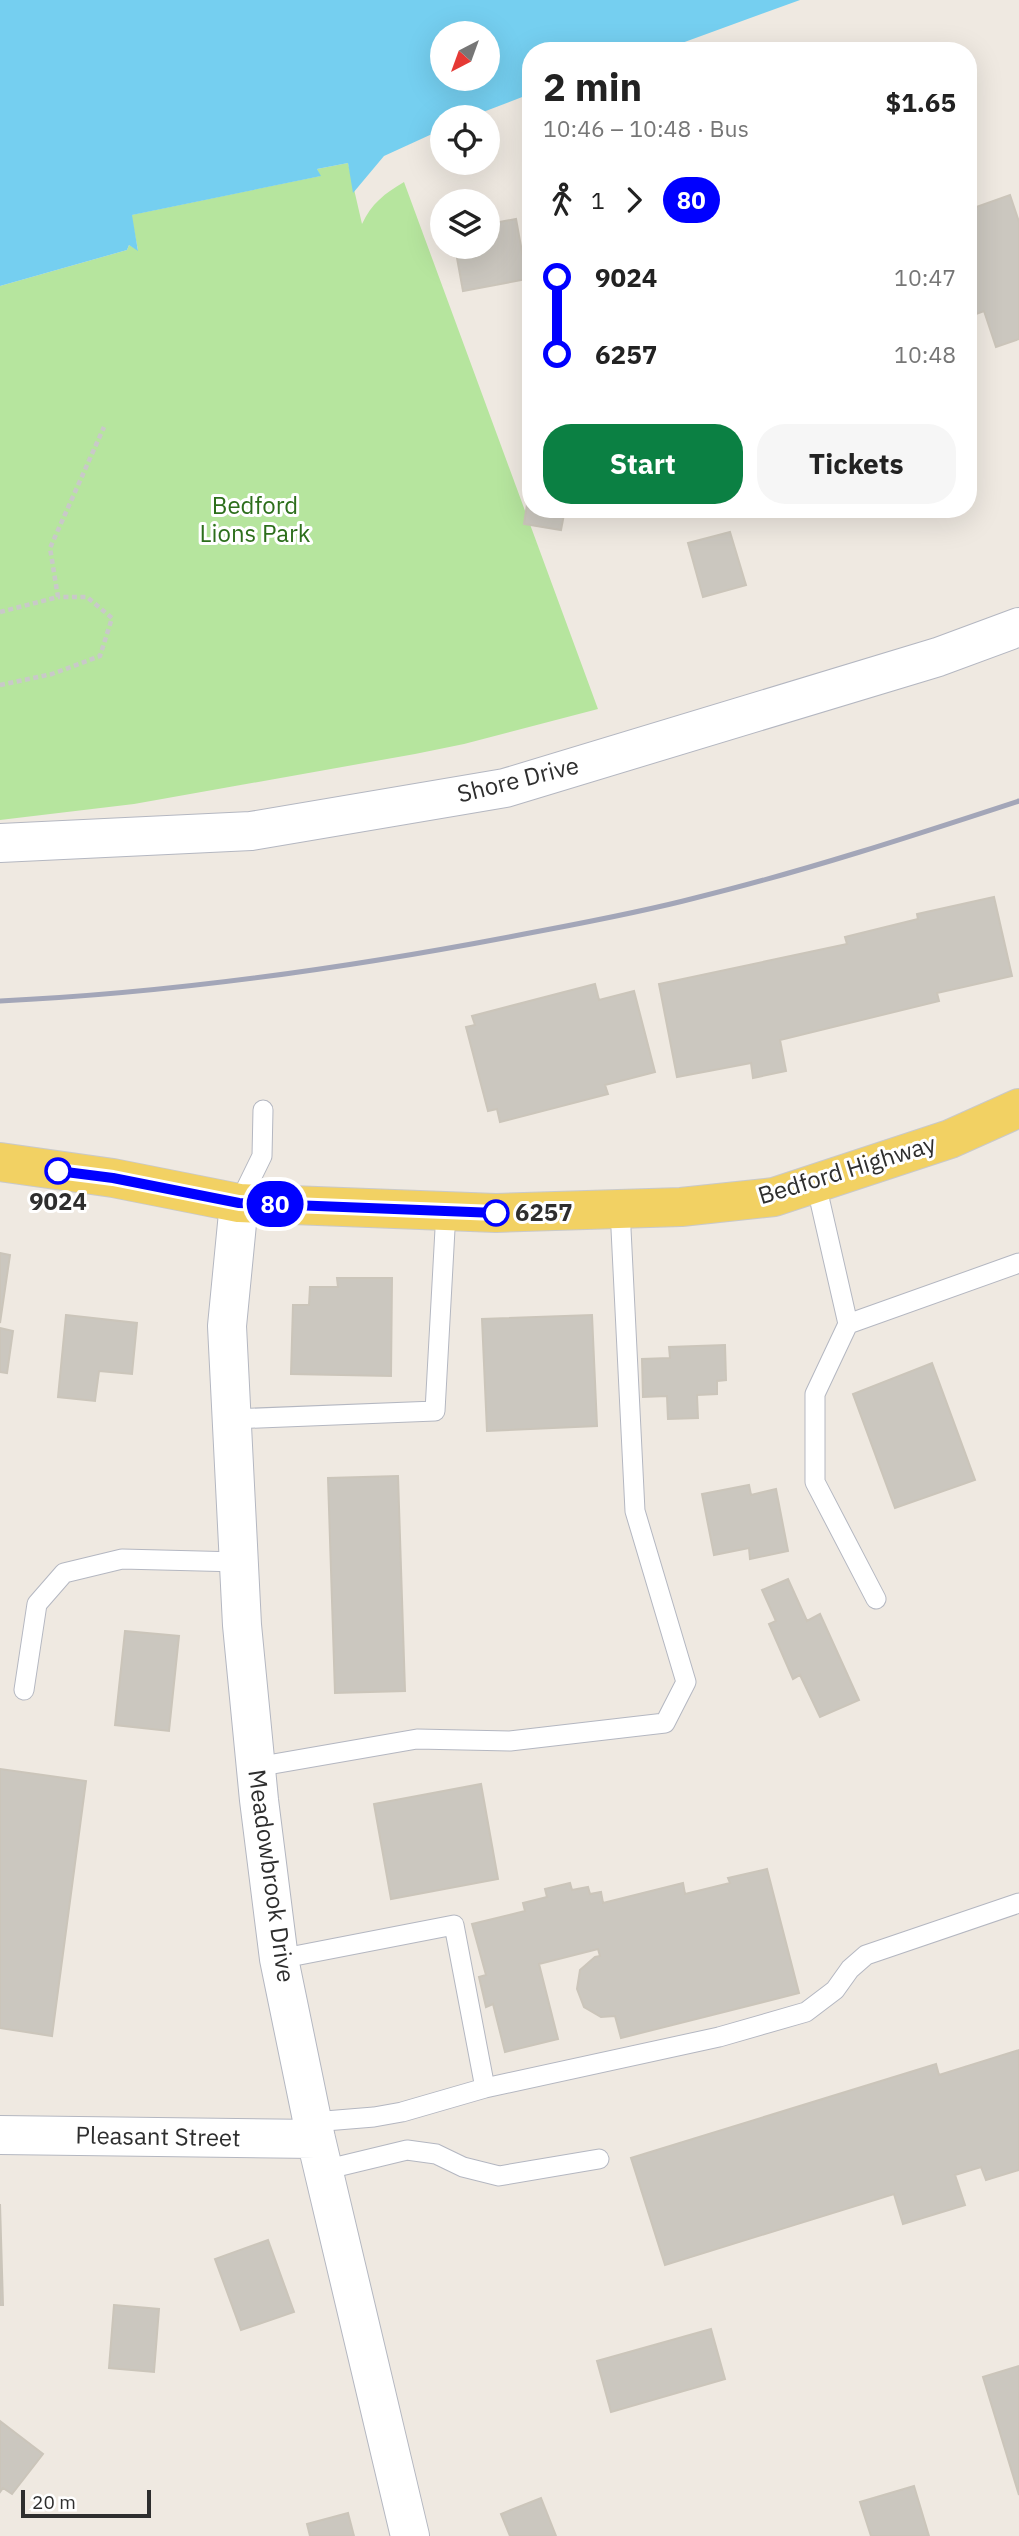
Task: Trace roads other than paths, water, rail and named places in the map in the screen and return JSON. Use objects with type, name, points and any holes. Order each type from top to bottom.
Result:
[{"type":"main road","name":"Bedford Highway","points":[[0,1163],[113,1178],[239,1203],[496,1213],[681,1207],[774,1196],[816,1184],[950,1139],[1019,1108]]},
{"type":"street","name":"Shore Drive","points":[[0,843],[251,831],[505,788],[925,661],[1019,627]]},
{"type":"street","name":"Meadowbrook Drive","points":[[239,1203],[227,1326],[242,1625],[279,1959],[317,2144],[410,2536]]},
{"type":"street","name":"Pleasant Street","points":[[0,2135],[317,2144]]},
{"type":"lane","points":[[239,1203],[262,1156],[263,1110]]},
{"type":"lane","points":[[816,1184],[848,1324],[815,1394],[815,1482],[876,1599]]},
{"type":"lane","points":[[256,1767],[417,1739],[510,1741],[665,1723],[686,1682],[635,1511],[620,1209]]},
{"type":"lane","points":[[232,1419],[435,1411],[446,1211]]},
{"type":"lane","points":[[848,1324],[1019,1263]]},
{"type":"lane","points":[[24,1690],[37,1604],[64,1573],[122,1559],[239,1562]]},
{"type":"lane","points":[[317,2144],[374,2117],[402,2112],[485,2088],[719,2037],[806,2012],[835,1990],[850,1969],[866,1955],[1019,1903]]},
{"type":"lane","points":[[279,1959],[454,1925],[485,2088]]},
{"type":"lane","points":[[317,2144],[436,2154],[463,2167],[499,2176],[599,2159]]},
{"type":"water","points":[[0,0],[800,0],[685,42],[522,42],[522,97],[500,106],[430,105],[430,135],[384,156],[353,193],[348,163],[317,169],[321,176],[132,215],[138,251],[129,245],[127,250],[0,286]]},
{"type":"railway","points":[[0,1001],[128,992],[256,978],[446,949],[579,924],[672,904],[777,876],[1019,801]]},
{"type":"place","name":"9024","points":[[58,1171]]},
{"type":"place","name":"6257","points":[[496,1213]]},
{"type":"park label","name":"Bedford Lions Park","points":[[255,520]]}]
